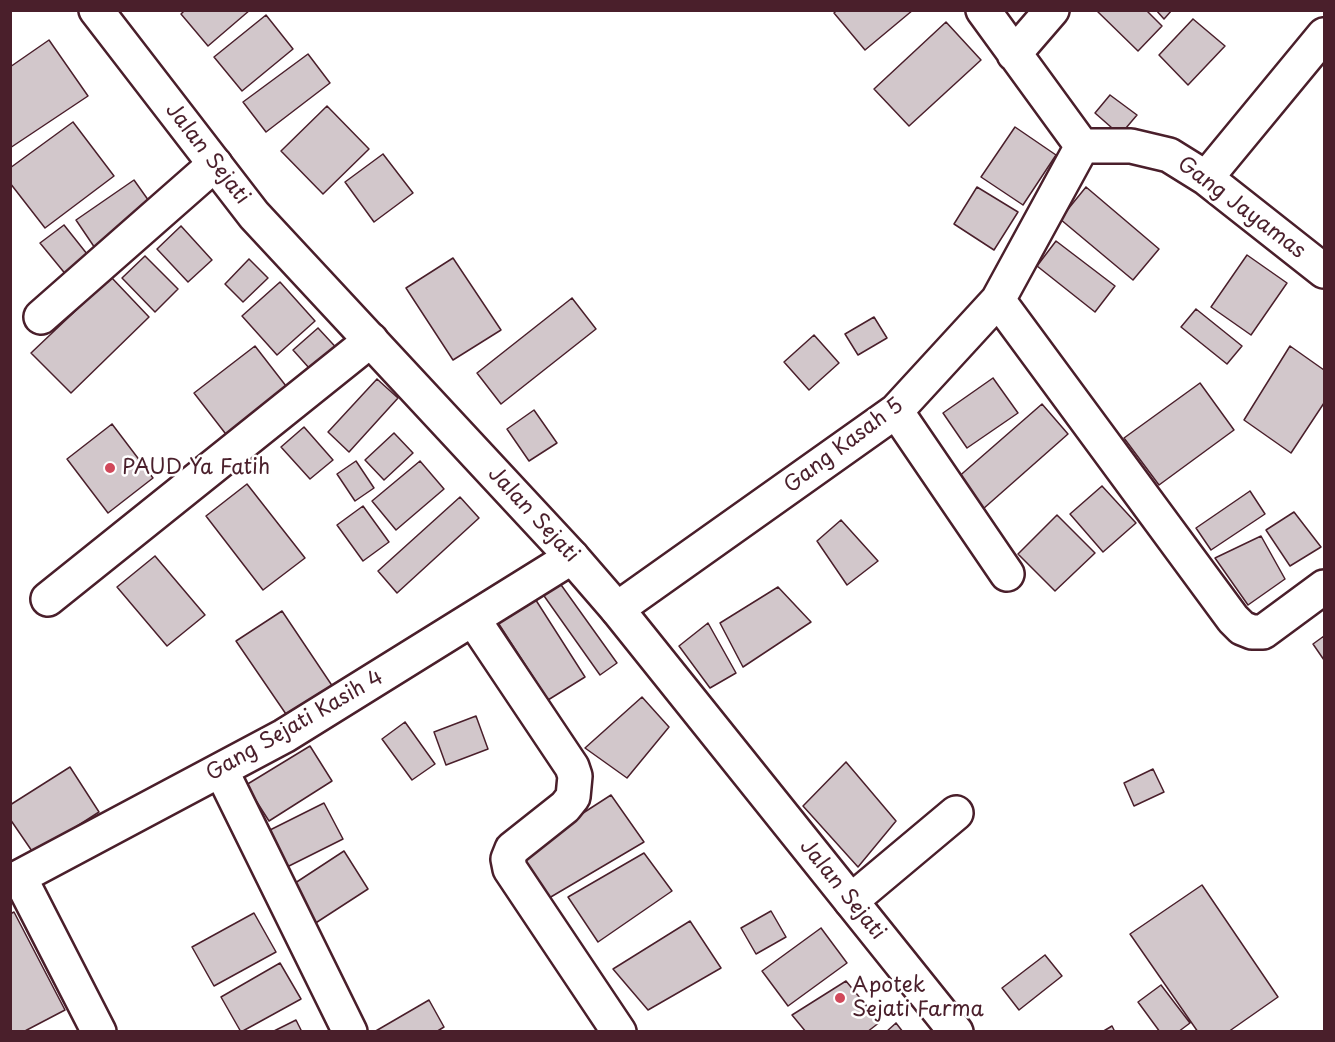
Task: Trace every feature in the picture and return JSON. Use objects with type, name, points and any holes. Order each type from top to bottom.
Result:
[{"type":"street","name":"Jalan Sejati","points":[[96,10],[254,215],[572,557],[617,609],[956,1032]]},
{"type":"street","points":[[983,10],[1082,146]]},
{"type":"street","points":[[1014,54],[1052,10]]},
{"type":"street","points":[[1206,178],[1324,35]]},
{"type":"street","name":"Gang Jayamas","points":[[1082,146],[1131,146],[1169,155],[1206,178],[1324,271]]},
{"type":"street","name":"Gang Kasah 5","points":[[617,609],[897,411],[998,300],[1082,146]]},
{"type":"street","points":[[41,317],[215,164]]},
{"type":"street","points":[[998,300],[1233,619],[1242,628],[1252,632],[1263,632],[1324,587]]},
{"type":"street","points":[[48,599],[371,340]]},
{"type":"street","points":[[897,411],[1007,574]]},
{"type":"street","name":"Gang Sejati Kasih 4","points":[[15,880],[284,736],[572,557]]},
{"type":"street","points":[[473,619],[572,767],[575,776],[573,798],[512,849],[508,859],[510,869],[619,1032]]},
{"type":"street","points":[[222,770],[350,1032]]},
{"type":"street","points":[[850,901],[956,813]]},
{"type":"street","points":[[15,880],[99,1032]]},
{"type":"building","points":[[185,10],[250,10],[208,46],[181,14]]},
{"type":"building","points":[[837,10],[913,10],[865,50],[834,13]]},
{"type":"building","points":[[1096,10],[1146,10],[1162,26],[1138,51]]},
{"type":"building","points":[[1156,10],[1172,10],[1164,19]]},
{"type":"building","points":[[266,15],[293,49],[242,91],[214,57]]},
{"type":"building","points":[[1193,19],[1225,46],[1188,85],[1159,55]]},
{"type":"building","points":[[946,22],[981,60],[909,126],[874,89]]},
{"type":"building","points":[[49,40],[88,96],[10,148],[10,67]]},
{"type":"building","points":[[308,54],[330,83],[266,132],[243,102]]},
{"type":"building","points":[[1110,95],[1137,115],[1120,135],[1095,113]]},
{"type":"building","points":[[327,106],[369,149],[323,194],[281,151]]},
{"type":"building","points":[[73,122],[114,176],[45,228],[10,183],[10,168]]},
{"type":"building","points":[[1015,127],[1056,155],[1023,205],[981,177]]},
{"type":"building","points":[[383,154],[413,193],[374,222],[345,182]]},
{"type":"building","points":[[134,180],[156,211],[97,251],[76,220]]},
{"type":"building","points":[[977,187],[1018,212],[994,250],[954,224]]},
{"type":"building","points":[[1086,187],[1159,249],[1133,280],[1060,219]]},
{"type":"building","points":[[64,225],[95,264],[72,282],[40,243]]},
{"type":"building","points":[[181,226],[212,260],[188,282],[157,249]]},
{"type":"building","points":[[1056,241],[1115,286],[1095,312],[1037,266]]},
{"type":"building","points":[[1247,255],[1287,283],[1251,335],[1211,307]]},
{"type":"building","points":[[145,256],[178,289],[155,312],[122,278]]},
{"type":"building","points":[[453,258],[501,330],[453,360],[406,288]]},
{"type":"building","points":[[249,259],[268,278],[243,302],[225,284]]},
{"type":"building","points":[[111,277],[149,317],[71,393],[31,353]]},
{"type":"building","points":[[280,282],[315,321],[277,355],[242,316]]},
{"type":"building","points":[[572,298],[596,329],[501,404],[477,373]]},
{"type":"building","points":[[1196,309],[1242,346],[1227,364],[1181,327]]},
{"type":"building","points":[[874,317],[887,338],[858,355],[845,334]]},
{"type":"building","points":[[318,328],[343,355],[318,378],[293,350]]},
{"type":"building","points":[[814,335],[839,363],[809,390],[784,362]]},
{"type":"building","points":[[255,346],[293,395],[232,442],[194,393]]},
{"type":"building","points":[[1290,346],[1324,370],[1324,403],[1291,453],[1244,420]]},
{"type":"building","points":[[993,378],[1018,413],[967,448],[943,413]]},
{"type":"building","points":[[377,379],[398,398],[349,452],[328,432]]},
{"type":"building","points":[[1200,383],[1234,430],[1159,485],[1124,438]]},
{"type":"building","points":[[1042,404],[1068,434],[983,509],[956,479]]},
{"type":"building","points":[[534,410],[557,443],[529,461],[507,429]]},
{"type":"building","name":"PAUD Ya Fatih","points":[[112,424],[153,478],[108,513],[67,459]]},
{"type":"building","points":[[304,427],[333,460],[310,479],[281,447]]},
{"type":"building","points":[[394,433],[413,453],[384,480],[365,460]]},
{"type":"building","points":[[356,461],[374,488],[355,501],[337,474]]},
{"type":"building","points":[[420,461],[444,489],[396,530],[372,501]]},
{"type":"building","points":[[247,484],[305,558],[263,590],[206,516]]},
{"type":"building","points":[[1102,486],[1136,523],[1103,552],[1070,514]]},
{"type":"building","points":[[1250,491],[1265,514],[1211,550],[1196,528]]},
{"type":"building","points":[[460,497],[479,518],[397,593],[378,571]]},
{"type":"building","points":[[363,506],[389,542],[363,561],[337,525]]},
{"type":"building","points":[[1294,512],[1321,547],[1290,566],[1266,530]]},
{"type":"building","points":[[1057,515],[1095,553],[1055,591],[1018,554]]},
{"type":"building","points":[[841,520],[878,561],[847,585],[817,541]]},
{"type":"building","points":[[1261,536],[1285,579],[1248,605],[1215,558]]},
{"type":"building","points":[[155,556],[205,615],[167,646],[117,587]]},
{"type":"building","points":[[559,582],[617,663],[600,675],[542,593]]},
{"type":"building","points":[[778,587],[811,622],[743,667],[720,623]]},
{"type":"building","points":[[532,594],[585,677],[548,700],[495,618]]},
{"type":"building","points":[[282,611],[333,687],[288,717],[236,641]]},
{"type":"building","points":[[708,623],[736,673],[710,688],[679,646]]},
{"type":"building","points":[[1324,636],[1324,660],[1313,644]]},
{"type":"building","points":[[642,697],[669,727],[627,778],[585,748]]},
{"type":"building","points":[[476,716],[488,749],[446,765],[434,732]]},
{"type":"building","points":[[405,722],[435,764],[412,780],[382,739]]},
{"type":"building","points":[[310,746],[332,781],[269,821],[246,785]]},
{"type":"building","points":[[846,762],[896,821],[858,867],[803,806]]},
{"type":"building","points":[[70,767],[99,812],[34,854],[10,819],[10,805]]},
{"type":"building","points":[[1153,769],[1164,792],[1134,806],[1124,783]]},
{"type":"building","points":[[611,795],[644,842],[544,901],[518,855]]},
{"type":"building","points":[[324,803],[343,839],[285,868],[266,832]]},
{"type":"building","points":[[344,851],[368,889],[311,926],[286,889]]},
{"type":"building","points":[[644,853],[672,891],[598,942],[568,897]]},
{"type":"building","points":[[1202,885],[1278,997],[1228,1032],[1198,1032],[1130,934]]},
{"type":"building","points":[[771,911],[786,937],[756,954],[741,928]]},
{"type":"building","points":[[14,912],[65,1010],[23,1032],[10,1032],[10,914]]},
{"type":"building","points":[[254,913],[276,952],[214,986],[192,947]]},
{"type":"building","points":[[690,921],[721,968],[648,1010],[613,969]]},
{"type":"building","points":[[821,928],[847,963],[788,1006],[762,971]]},
{"type":"building","points":[[1045,955],[1062,976],[1019,1010],[1002,988]]},
{"type":"building","points":[[280,963],[301,999],[241,1032],[221,997]]},
{"type":"building","name":"Apotek Sejati Farma","points":[[846,981],[880,1022],[867,1032],[806,1032],[792,1015]]},
{"type":"building","points":[[1161,985],[1190,1023],[1178,1032],[1160,1032],[1138,1002]]},
{"type":"building","points":[[429,1000],[444,1027],[436,1032],[374,1032]]},
{"type":"building","points":[[296,1020],[302,1032],[272,1032]]},
{"type":"building","points":[[896,1023],[903,1032],[886,1032]]},
{"type":"building","points":[[1112,1026],[1115,1032],[1102,1032]]},
{"type":"place","name":"PAUD Ya Fatih","points":[[110,468]]},
{"type":"place","name":"Apotek Sejati Farma","points":[[840,998]]}]
